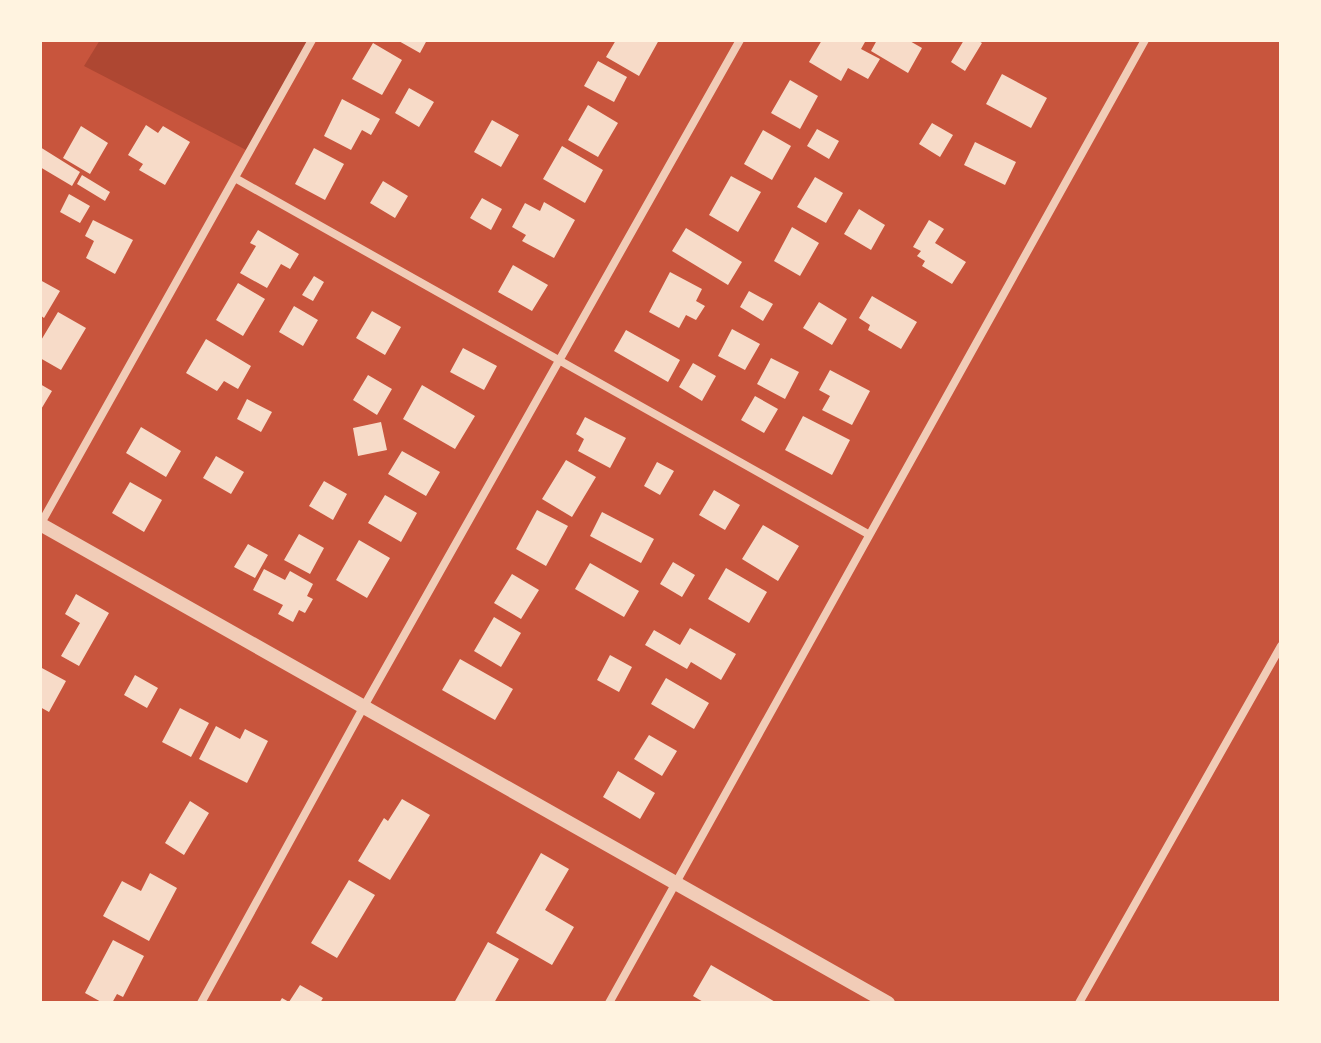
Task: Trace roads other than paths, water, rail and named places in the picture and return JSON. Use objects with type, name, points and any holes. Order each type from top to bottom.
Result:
[{"type":"street","points":[[312,40],[40,525],[888,1003]]},
{"type":"street","points":[[201,1003],[363,708],[740,40]]},
{"type":"street","points":[[609,1003],[1145,40]]},
{"type":"street","points":[[235,178],[868,534]]},
{"type":"street","points":[[1079,1003],[1281,646]]}]
